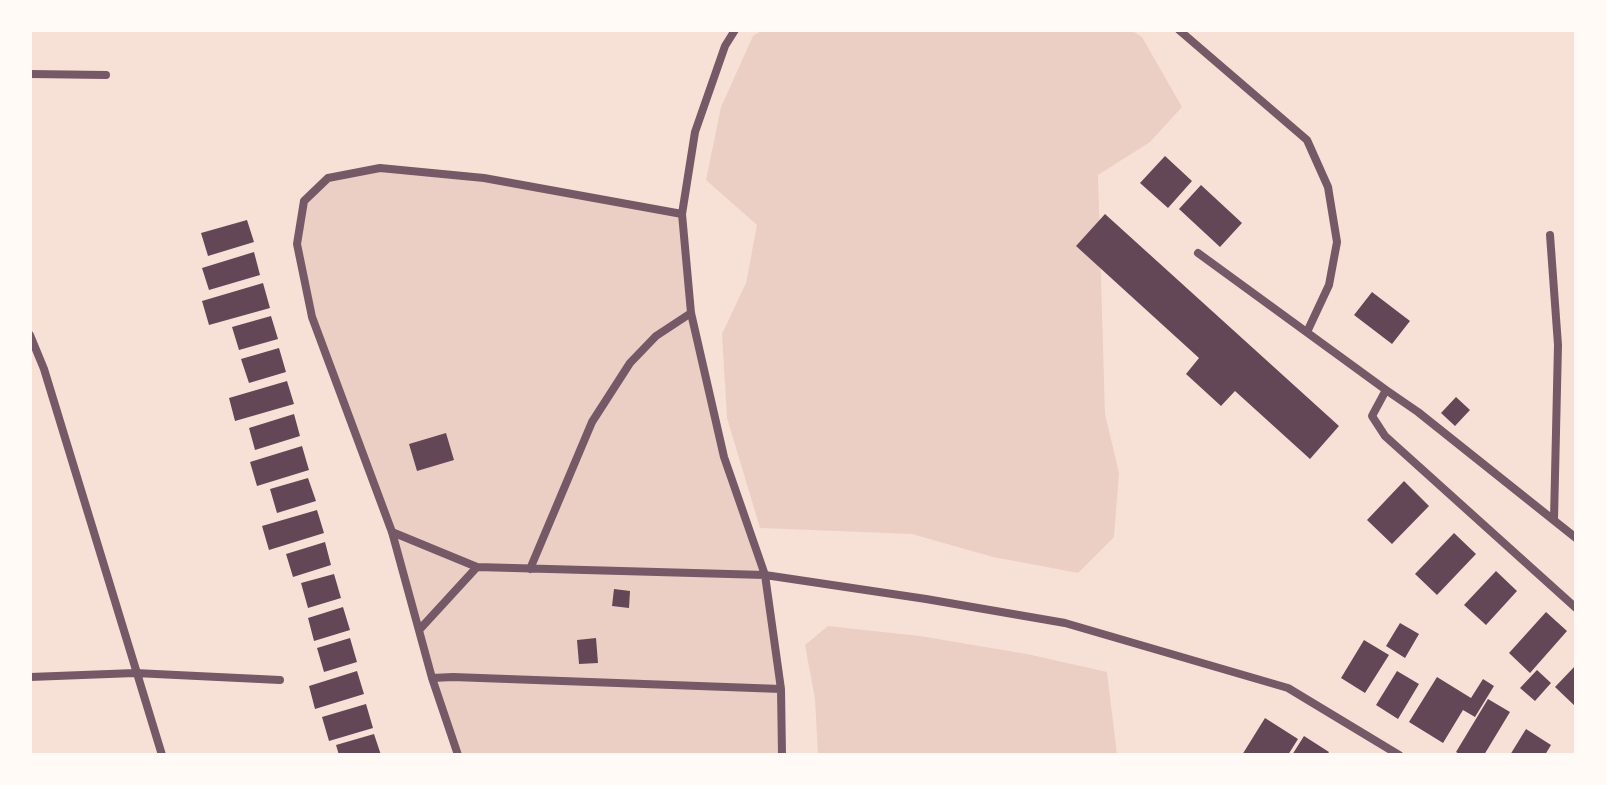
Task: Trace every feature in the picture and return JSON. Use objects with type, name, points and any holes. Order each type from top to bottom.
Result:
[{"type":"street","points":[[735,30],[725,46],[695,132],[682,214],[691,313],[724,457],[765,575],[781,689],[782,755]]},
{"type":"street","points":[[1179,30],[1307,140],[1328,187],[1337,242],[1329,285],[1307,332]]},
{"type":"street","points":[[30,74],[106,75]]},
{"type":"street","points":[[458,755],[432,678],[392,532],[312,317],[297,244],[304,201],[328,178],[380,168],[484,178],[682,214]]},
{"type":"street","points":[[1550,235],[1558,345],[1554,519]]},
{"type":"street","points":[[1198,253],[1418,412],[1576,538]]},
{"type":"street","points":[[530,569],[592,422],[630,363],[656,336],[691,313]]},
{"type":"street","points":[[30,335],[44,369],[162,755]]},
{"type":"street","points":[[1386,390],[1372,416],[1385,436],[1576,608]]},
{"type":"street","points":[[392,532],[477,567],[765,575],[1065,623],[1288,688],[1399,755]]},
{"type":"street","points":[[420,629],[477,567]]},
{"type":"street","points":[[30,677],[135,673],[280,680]]},
{"type":"street","points":[[432,678],[781,689]]},
{"type":"shaded area","points":[[763,30],[1131,30],[1142,37],[1182,107],[1150,142],[1098,175],[1105,414],[1119,473],[1114,537],[1078,573],[993,557],[912,534],[760,528],[727,418],[722,334],[746,283],[757,225],[706,180],[721,107],[753,36]]},
{"type":"shaded area","points":[[380,168],[484,178],[682,214],[691,313],[724,457],[765,575],[781,689],[782,755],[458,755],[407,583],[312,317],[297,244],[304,201],[328,178]]},
{"type":"shaded area","points":[[828,626],[920,636],[1027,654],[1107,672],[1117,755],[818,755],[815,699],[805,645]]},
{"type":"building","points":[[1165,156],[1192,181],[1168,208],[1140,183]]},
{"type":"building","points":[[1201,185],[1242,223],[1220,247],[1179,209]]},
{"type":"building","points":[[1105,214],[1339,426],[1310,459],[1235,391],[1221,406],[1186,374],[1199,358],[1076,246]]},
{"type":"building","points":[[247,220],[254,242],[208,256],[201,233]]},
{"type":"building","points":[[254,252],[260,275],[209,290],[202,268]]},
{"type":"building","points":[[263,283],[270,308],[209,325],[202,301]]},
{"type":"building","points":[[1372,292],[1410,321],[1392,344],[1354,315]]},
{"type":"building","points":[[271,316],[278,339],[239,350],[232,327]]},
{"type":"building","points":[[279,348],[286,372],[249,383],[241,359]]},
{"type":"building","points":[[287,381],[294,404],[235,421],[229,398]]},
{"type":"building","points":[[1456,397],[1470,410],[1455,426],[1441,413]]},
{"type":"building","points":[[294,414],[300,436],[255,450],[249,428]]},
{"type":"building","points":[[446,433],[454,460],[417,471],[409,444]]},
{"type":"building","points":[[302,446],[309,470],[257,486],[250,462]]},
{"type":"building","points":[[308,478],[316,501],[277,513],[270,489]]},
{"type":"building","points":[[1404,481],[1429,506],[1392,544],[1367,520]]},
{"type":"building","points":[[317,510],[324,533],[269,550],[262,526]]},
{"type":"building","points":[[1454,533],[1476,554],[1437,595],[1415,574]]},
{"type":"building","points":[[325,542],[331,565],[293,577],[286,554]]},
{"type":"building","points":[[1496,571],[1517,591],[1486,625],[1464,605]]},
{"type":"building","points":[[334,574],[341,598],[308,608],[301,583]]},
{"type":"building","points":[[614,589],[630,591],[629,608],[612,606]]},
{"type":"building","points":[[343,607],[350,630],[314,641],[308,618]]},
{"type":"building","points":[[1546,612],[1567,631],[1530,673],[1509,653]]},
{"type":"building","points":[[1400,623],[1419,634],[1405,658],[1386,646]]},
{"type":"building","points":[[350,638],[357,662],[324,672],[317,648]]},
{"type":"building","points":[[596,638],[598,663],[579,664],[577,640]]},
{"type":"building","points":[[1364,640],[1389,655],[1365,693],[1341,678]]},
{"type":"building","points":[[1576,665],[1576,707],[1555,687]]},
{"type":"building","points":[[1537,670],[1551,683],[1535,701],[1520,688]]},
{"type":"building","points":[[357,671],[364,694],[315,709],[309,686]]},
{"type":"building","points":[[1397,671],[1419,684],[1398,719],[1376,705]]},
{"type":"building","points":[[1437,677],[1471,698],[1483,679],[1494,686],[1475,717],[1463,710],[1443,743],[1409,722]]},
{"type":"building","points":[[1488,699],[1510,712],[1484,755],[1461,755],[1456,752]]},
{"type":"building","points":[[366,704],[373,728],[329,741],[322,717]]},
{"type":"building","points":[[1265,718],[1298,739],[1288,755],[1242,755]]},
{"type":"building","points":[[1526,729],[1551,745],[1545,755],[1510,755]]},
{"type":"building","points":[[374,734],[381,755],[339,755],[336,745]]},
{"type":"building","points":[[1304,736],[1329,752],[1327,755],[1292,755]]}]
